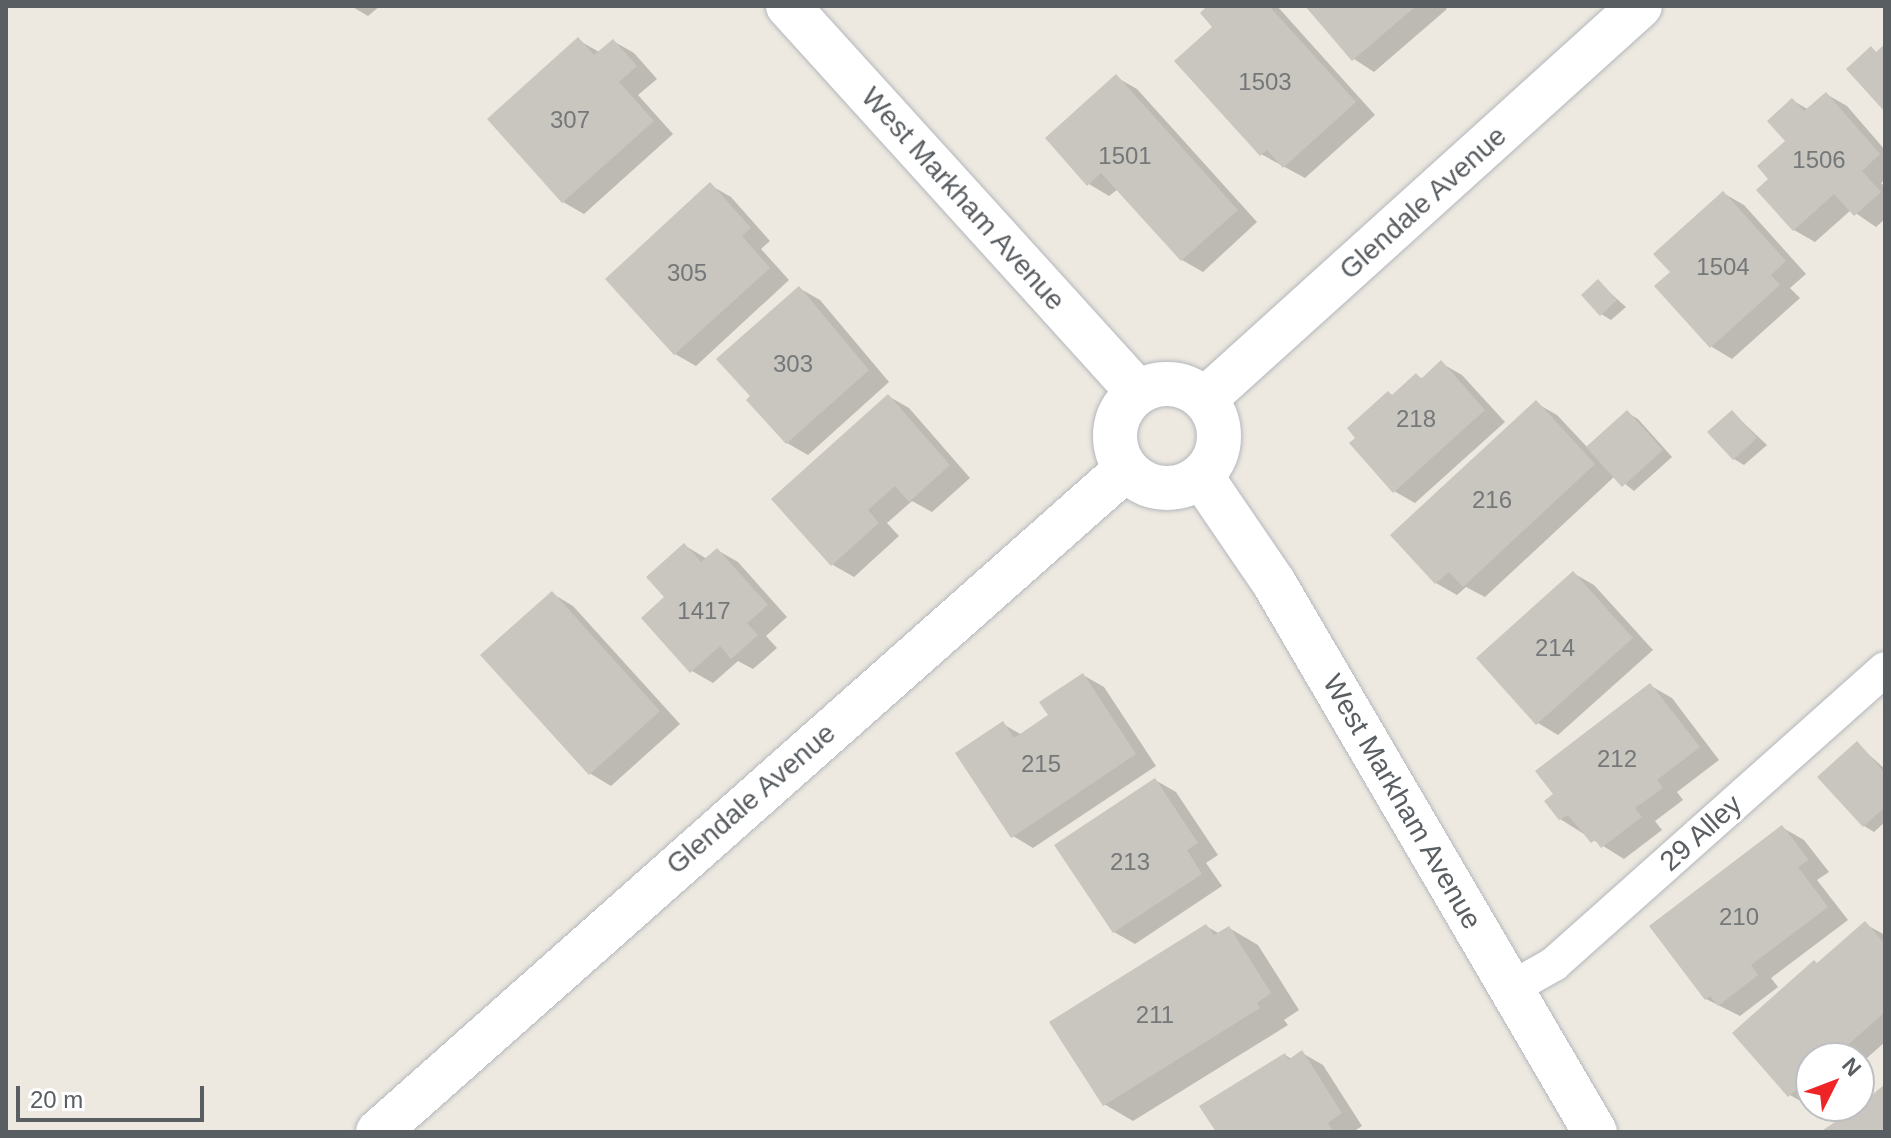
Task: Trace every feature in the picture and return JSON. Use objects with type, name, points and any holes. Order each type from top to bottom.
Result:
[{"type":"street","name":"West Markham Avenue","points":[[788,6],[1138,392]]},
{"type":"street","name":"Glendale Avenue","points":[[1205,399],[1640,6]]},
{"type":"street","points":[[1173,384],[1190,389],[1205,399],[1219,430],[1219,447],[1201,476],[1187,485],[1162,488],[1138,480],[1126,469],[1118,453],[1115,428],[1125,403],[1138,392],[1155,385],[1173,384]]},
{"type":"street","name":"Glendale Avenue","points":[[378,1132],[1126,469]]},
{"type":"street","name":"West Markham Avenue","points":[[1201,476],[1274,583],[1595,1132]]},
{"type":"lane","name":"29 Alley","points":[[1510,989],[1554,964],[1885,669]]},
{"type":"building","points":[[1207,6],[1269,6],[1356,102],[1283,168],[1267,150],[1260,156],[1174,61],[1212,27],[1200,13]]},
{"type":"building","points":[[1305,6],[1416,6],[1352,61]]},
{"type":"building","points":[[578,37],[594,55],[613,39],[637,66],[619,82],[654,121],[562,203],[487,119]]},
{"type":"building","points":[[1885,44],[1885,112],[1846,69],[1871,46],[1876,52]]},
{"type":"building","points":[[1116,74],[1238,210],[1181,261],[1101,173],[1087,186],[1045,138]]},
{"type":"building","points":[[1826,92],[1880,154],[1862,171],[1881,192],[1854,216],[1834,194],[1793,231],[1756,190],[1768,179],[1757,166],[1785,141],[1767,121],[1792,98],[1804,111]]},
{"type":"building","points":[[710,182],[751,228],[742,236],[770,268],[674,355],[605,279]]},
{"type":"building","points":[[1723,191],[1786,261],[1771,275],[1780,285],[1710,348],[1654,286],[1670,272],[1653,254]]},
{"type":"building","points":[[1598,279],[1617,300],[1600,316],[1581,295]]},
{"type":"building","points":[[799,286],[869,370],[786,444],[746,400],[750,396],[716,359]]},
{"type":"building","points":[[1441,360],[1485,410],[1393,493],[1349,443],[1355,438],[1347,428],[1388,391],[1392,395],[1416,373],[1421,379]]},
{"type":"building","points":[[888,394],[950,465],[909,502],[895,486],[868,510],[879,523],[831,566],[771,499]]},
{"type":"building","points":[[1536,400],[1595,464],[1463,587],[1449,572],[1435,584],[1390,535]]},
{"type":"building","points":[[1627,410],[1663,450],[1622,487],[1586,447]]},
{"type":"building","points":[[1732,410],[1757,438],[1733,460],[1707,432]]},
{"type":"building","points":[[684,543],[701,562],[717,548],[768,605],[747,623],[758,635],[731,659],[720,646],[690,673],[641,618],[664,597],[646,577]]},
{"type":"building","points":[[1573,571],[1633,638],[1536,725],[1476,658]]},
{"type":"building","points":[[552,591],[660,711],[589,775],[480,655]]},
{"type":"building","points":[[1083,673],[1136,754],[1011,838],[955,753],[1003,721],[1014,738],[1048,715],[1039,702]]},
{"type":"building","points":[[1650,683],[1700,747],[1657,780],[1663,788],[1635,808],[1642,817],[1601,848],[1595,840],[1591,843],[1568,815],[1559,820],[1544,801],[1553,794],[1535,771]]},
{"type":"building","points":[[1857,741],[1885,773],[1885,807],[1863,827],[1817,777]]},
{"type":"building","points":[[1155,778],[1198,843],[1187,850],[1202,874],[1113,933],[1054,845]]},
{"type":"building","points":[[1782,825],[1809,860],[1798,867],[1828,907],[1751,965],[1758,975],[1718,1006],[1710,996],[1705,1000],[1649,926]]},
{"type":"building","points":[[1865,921],[1885,944],[1885,1012],[1851,1042],[1795,1042],[1795,1091],[1788,1097],[1732,1033],[1814,960],[1817,963]]},
{"type":"building","points":[[1206,924],[1214,935],[1229,926],[1271,993],[1257,1003],[1260,1008],[1103,1106],[1049,1022]]},
{"type":"building","points":[[1302,1050],[1342,1113],[1328,1123],[1332,1130],[1216,1132],[1199,1106],[1285,1053],[1288,1060]]},
{"type":"building","points":[[1885,1084],[1885,1132],[1820,1132],[1835,1122],[1875,1122],[1875,1092]]}]
